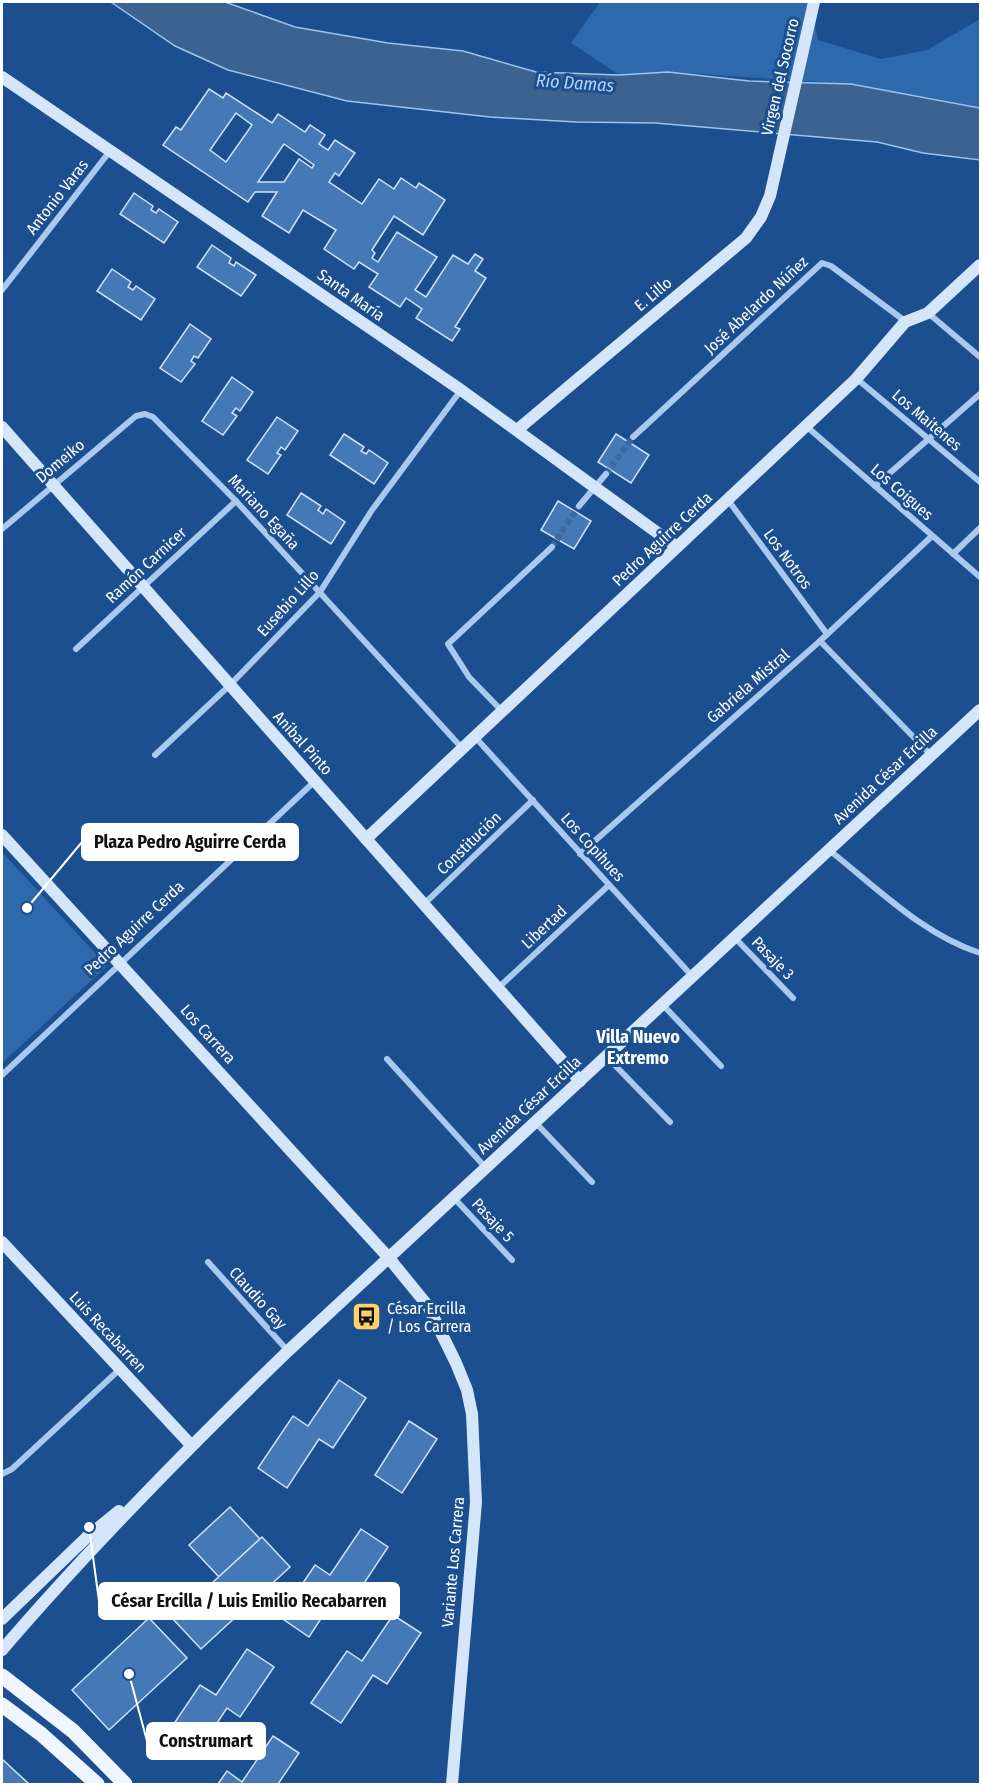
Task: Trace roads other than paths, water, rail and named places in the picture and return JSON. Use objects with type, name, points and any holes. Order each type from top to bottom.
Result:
[{"type":"main road","points":[[2,1677],[73,1731],[125,1785]]},
{"type":"main road","points":[[2,1705],[65,1754],[97,1785]]},
{"type":"street","name":"Virgen del Socorro","points":[[779,160],[814,2]]},
{"type":"street","name":"Santa María","points":[[2,77],[461,390],[677,547]]},
{"type":"street","name":"Antonio Varas","points":[[2,290],[111,150]]},
{"type":"street","name":"E. Lillo","points":[[517,430],[746,238],[761,217],[770,196],[779,160]]},
{"type":"street","name":"José Abelardo Núñez","points":[[633,437],[822,263],[831,266],[905,322]]},
{"type":"street","name":"Pedro Aguirre Cerda","points":[[366,839],[856,379],[905,322],[928,313],[981,265]]},
{"type":"street","points":[[928,313],[981,357]]},
{"type":"street","name":"Los Maitenes","points":[[856,379],[981,482]]},
{"type":"street","name":"Eusebio Lillo","points":[[155,755],[230,685],[320,592],[372,510],[461,390]]},
{"type":"street","points":[[875,486],[981,394]]},
{"type":"street","name":"Mariano Egaña","points":[[136,416],[145,414],[153,417],[236,501],[462,748]]},
{"type":"street","name":"Domeiko","points":[[2,529],[52,484],[136,416]]},
{"type":"street","name":"Los Coigues","points":[[806,426],[981,577]]},
{"type":"street","name":"Aníbal Pinto","points":[[2,427],[579,1081]]},
{"type":"street","points":[[579,506],[606,474]]},
{"type":"street","name":"Los Notros","points":[[728,500],[827,634]]},
{"type":"street","name":"Ramón Carnicer","points":[[76,649],[236,501]]},
{"type":"street","points":[[953,554],[981,528]]},
{"type":"street","name":"Gabriela Mistral","points":[[580,854],[820,641],[932,536]]},
{"type":"street","points":[[501,710],[469,677],[448,644],[552,547]]},
{"type":"street","points":[[820,641],[931,755]]},
{"type":"street","name":"Avenida César Ercilla","points":[[2,1650],[56,1587],[157,1480],[288,1351],[981,710]]},
{"type":"street","name":"Los Copihues","points":[[475,736],[693,976]]},
{"type":"street","name":"Pedro Aguirre Cerda","points":[[2,1075],[315,781]]},
{"type":"street","name":"Constitución","points":[[424,905],[533,800]]},
{"type":"street","name":"Los Carrera","points":[[2,835],[388,1257]]},
{"type":"street","points":[[829,850],[935,933],[960,947],[981,953]]},
{"type":"street","name":"Libertad","points":[[497,988],[609,885]]},
{"type":"street","name":"Pasaje 3","points":[[734,937],[793,998]]},
{"type":"street","points":[[662,1004],[721,1066]]},
{"type":"street","points":[[606,1056],[670,1122]]},
{"type":"street","points":[[387,1059],[486,1168]]},
{"type":"street","points":[[535,1122],[592,1182]]},
{"type":"street","name":"Pasaje 5","points":[[454,1198],[512,1260]]},
{"type":"street","name":"Luis Recabarren","points":[[2,1242],[191,1445]]},
{"type":"street","name":"Variante Los Carrera","points":[[388,1257],[428,1306],[467,1390],[471,1414],[476,1502],[452,1785]]},
{"type":"street","name":"Claudio Gay","points":[[208,1263],[288,1351]]},
{"type":"street","points":[[2,1474],[12,1469],[120,1370]]},
{"type":"street","name":"Avenida César Ercilla","points":[[2,1619],[87,1537],[157,1480]]},
{"type":"water","name":"Río Damas","points":[[111,2],[225,2],[295,27],[388,43],[463,51],[536,72],[619,75],[668,72],[749,81],[851,84],[980,108],[980,160],[923,153],[877,142],[655,123],[576,122],[490,117],[347,101],[228,70],[175,46]]},
{"type":"tunnel","points":[[606,474],[633,437]]},
{"type":"tunnel","points":[[552,547],[579,506]]},
{"type":"place","name":"Plaza Pedro Aguirre Cerda","points":[[27,908]]},
{"type":"place","name":"César Ercilla / Los Carrera","points":[[366,1317]]},
{"type":"place","name":"César Ercilla / Luis Emilio Recabarren","points":[[89,1527]]},
{"type":"place","name":"Construmart","points":[[129,1674]]},
{"type":"district","name":"Villa Nuevo Extremo","points":[[638,1047]]}]
